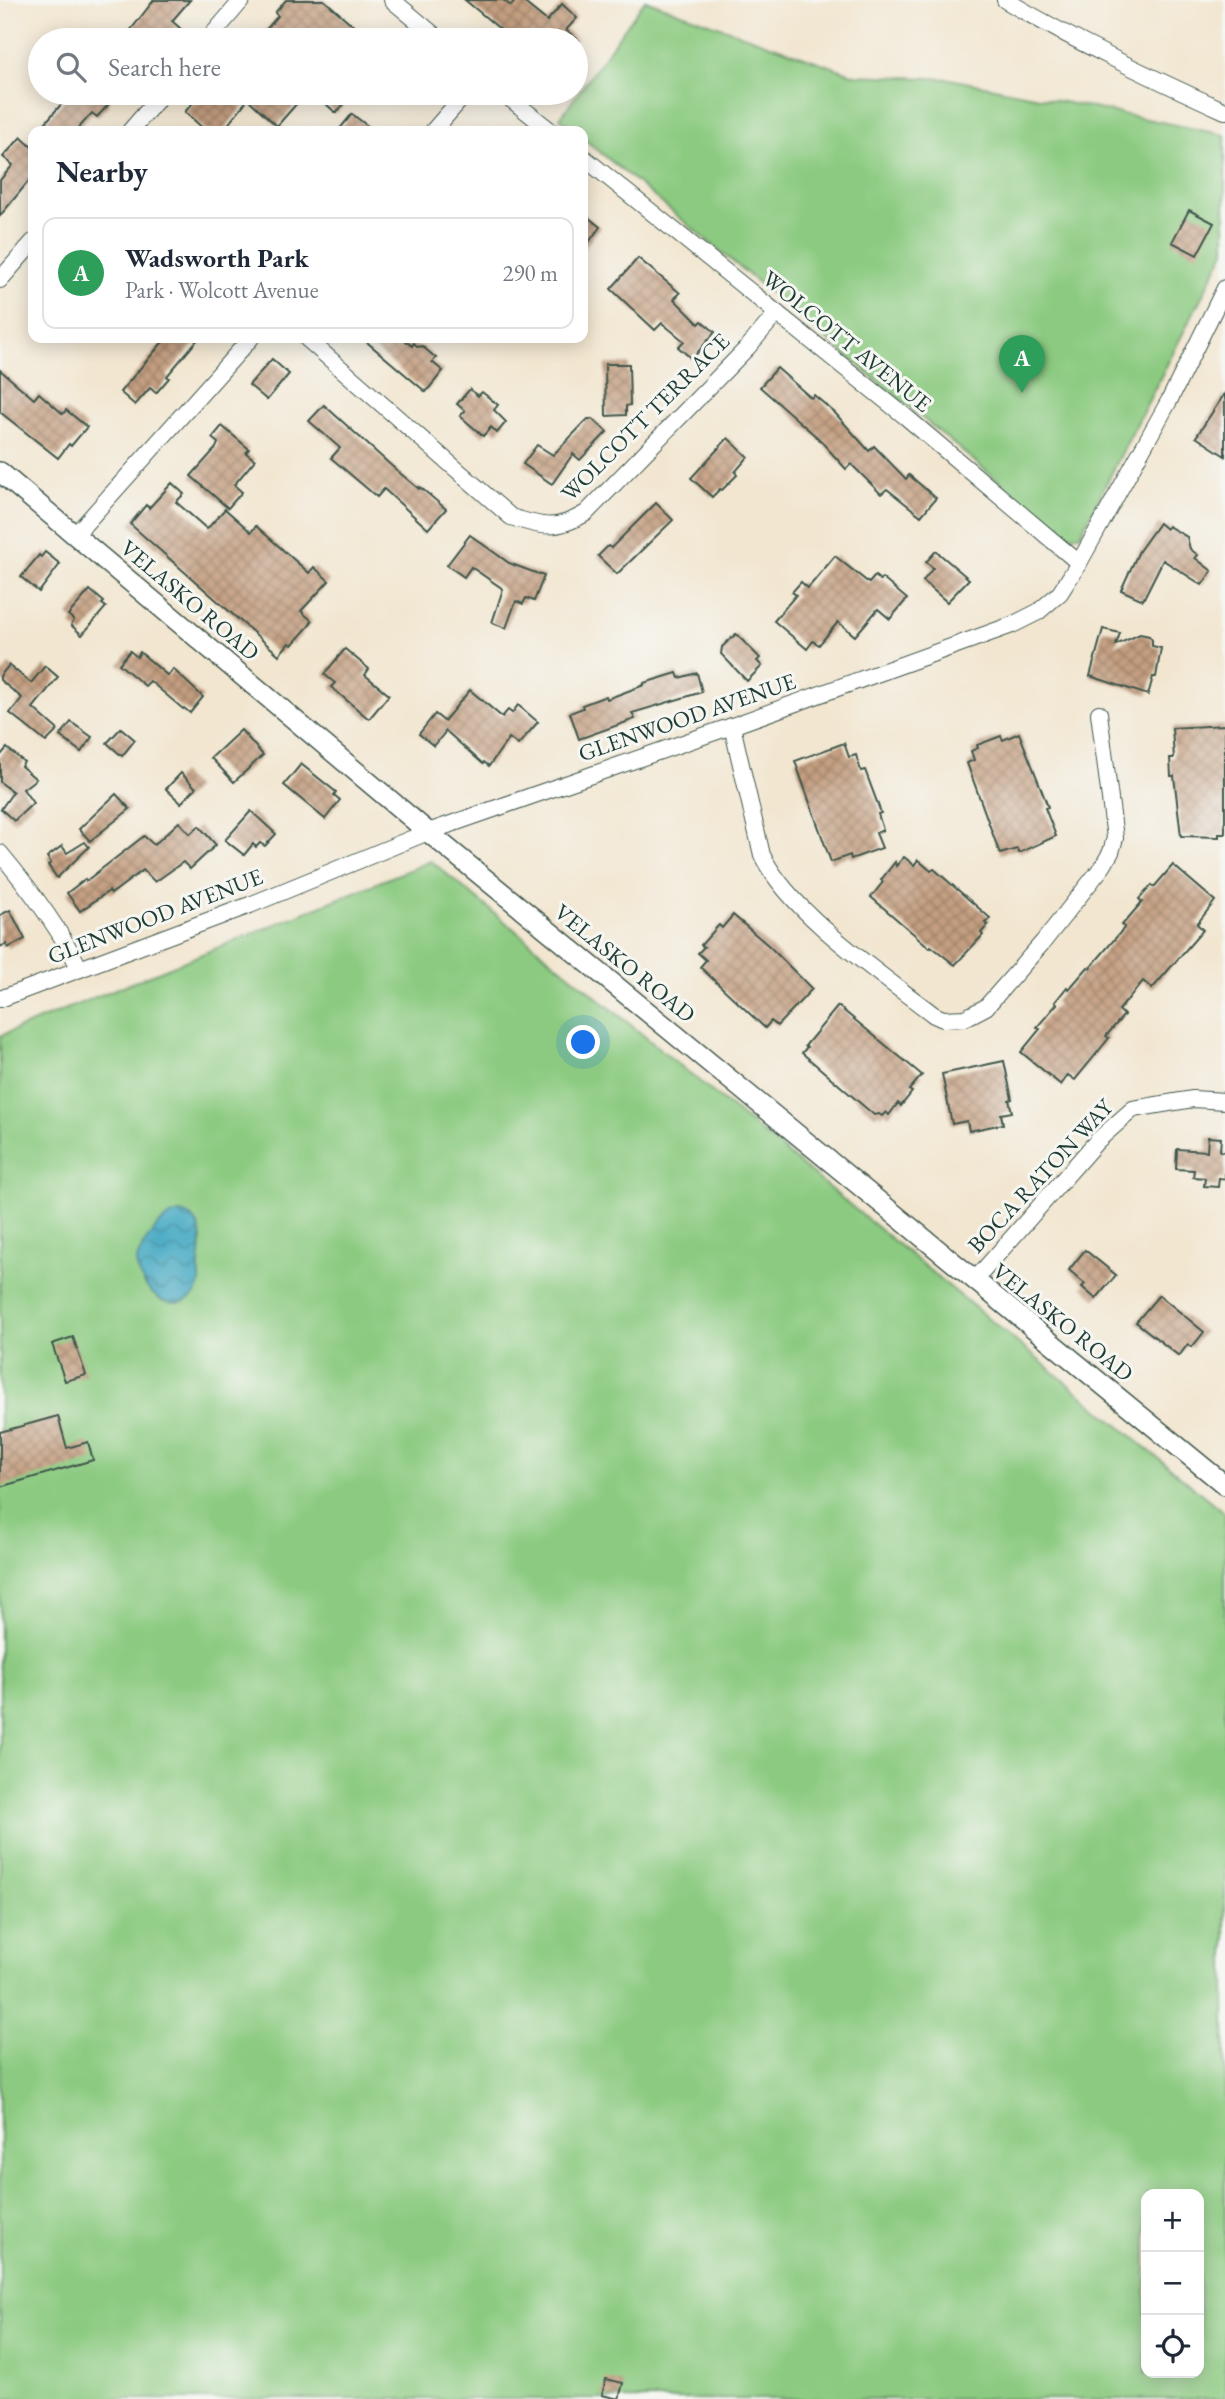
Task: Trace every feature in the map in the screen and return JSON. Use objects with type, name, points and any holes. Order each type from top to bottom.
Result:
[{"type":"street","points":[[218,28],[242,0]]},
{"type":"street","points":[[393,0],[426,28]]},
{"type":"street","points":[[1005,0],[1132,69],[1225,111]]},
{"type":"street","points":[[134,126],[153,105]]},
{"type":"street","points":[[437,126],[456,105]]},
{"type":"street","points":[[518,105],[545,126]]},
{"type":"street","name":"WOLCOTT AVENUE","points":[[588,161],[906,417],[1079,563]]},
{"type":"street","points":[[0,280],[28,248]]},
{"type":"street","name":"GLENWOOD AVENUE","points":[[0,999],[250,905],[428,832],[733,726],[1012,625],[1038,612],[1060,593],[1079,563],[1170,401],[1225,288]]},
{"type":"street","name":"WOLCOTT TERRACE","points":[[312,343],[511,517],[541,527],[556,526],[586,513],[748,347],[777,313]]},
{"type":"street","points":[[75,535],[247,343]]},
{"type":"street","name":"VELASKO ROAD","points":[[0,472],[428,832],[1225,1485]]},
{"type":"street","points":[[733,726],[762,855],[776,879],[789,895],[842,943],[934,1015],[943,1019],[965,1018],[986,1007],[1043,942],[1111,852],[1115,838],[1113,807],[1100,713]]},
{"type":"street","points":[[0,853],[38,899],[61,933],[80,969]]},
{"type":"street","name":"BOCA RATON WAY","points":[[974,1281],[1097,1141],[1133,1109],[1192,1099],[1225,1101]]},
{"type":"green space","points":[[645,0],[855,75],[950,79],[1225,135],[1225,251],[1080,535],[1065,536],[588,142],[588,126],[569,126],[560,118],[569,105],[588,105],[588,79]]},
{"type":"green space","points":[[431,861],[1225,1513],[1225,2399],[0,2399],[0,1036]]},
{"type":"water","points":[[179,1213],[194,1220],[198,1226],[201,1241],[200,1279],[195,1294],[184,1301],[171,1303],[158,1298],[150,1291],[136,1262],[152,1232],[165,1220]]},
{"type":"building","points":[[154,0],[190,0],[172,21],[180,28],[132,28]]},
{"type":"building","points":[[286,0],[324,0],[356,28],[268,28],[278,16],[275,13]]},
{"type":"building","points":[[465,0],[503,0],[511,6],[516,0],[521,0],[547,21],[562,4],[577,18],[568,28],[499,28]]},
{"type":"building","points":[[61,105],[108,105],[97,117],[92,113],[80,126],[48,126],[45,123]]},
{"type":"building","points":[[191,105],[243,105],[227,126],[200,126],[185,112]]},
{"type":"building","points":[[254,105],[295,105],[277,126]]},
{"type":"building","points":[[327,105],[343,105],[336,113]]},
{"type":"building","points":[[352,114],[368,126],[342,126]]},
{"type":"building","points":[[21,137],[28,143],[28,182],[0,216],[0,180],[13,165],[3,157]]},
{"type":"building","points":[[1189,210],[1214,223],[1197,255],[1172,242]]},
{"type":"building","points":[[588,217],[600,227],[588,243]]},
{"type":"building","points":[[638,258],[680,293],[674,299],[699,324],[702,321],[715,332],[692,359],[678,347],[684,341],[662,323],[655,330],[611,289]]},
{"type":"building","points":[[162,343],[195,343],[156,393],[150,388],[135,405],[120,392]]},
{"type":"building","points":[[368,343],[408,343],[412,346],[414,343],[418,347],[422,346],[436,358],[432,362],[443,371],[426,392]]},
{"type":"building","points":[[272,359],[289,374],[267,400],[249,385]]},
{"type":"building","points":[[605,364],[629,364],[630,405],[626,406],[626,415],[606,416]]},
{"type":"building","points":[[777,368],[811,398],[814,395],[835,413],[869,451],[874,446],[906,479],[909,475],[936,498],[921,516],[887,489],[881,494],[851,464],[846,469],[819,439],[760,387]]},
{"type":"building","points":[[0,370],[34,399],[39,393],[63,414],[66,410],[87,427],[58,458],[0,412]]},
{"type":"building","points":[[470,389],[478,396],[482,392],[498,405],[494,410],[506,422],[497,433],[491,427],[483,436],[460,416],[465,411],[457,404]]},
{"type":"building","points":[[1225,393],[1225,456],[1196,437]]},
{"type":"building","points":[[324,405],[395,469],[446,509],[428,529],[384,489],[377,497],[331,458],[340,448],[309,421]]},
{"type":"building","points":[[588,419],[593,419],[607,432],[580,460],[573,454],[552,484],[523,464],[537,445],[553,455]]},
{"type":"building","points":[[222,426],[249,449],[246,453],[255,460],[234,485],[242,492],[228,508],[191,476],[216,448],[218,443],[212,438]]},
{"type":"building","points":[[728,438],[748,457],[735,472],[737,475],[712,497],[691,478]]},
{"type":"building","points":[[172,483],[184,494],[176,502],[207,529],[225,509],[251,532],[256,526],[309,573],[314,567],[329,581],[301,611],[312,621],[309,626],[279,655],[130,524],[146,505],[149,508]]},
{"type":"building","points":[[656,503],[673,520],[617,574],[598,556],[608,546],[611,548]]},
{"type":"building","points":[[1159,523],[1166,529],[1168,526],[1187,537],[1190,549],[1198,555],[1195,558],[1212,571],[1202,585],[1163,560],[1143,600],[1121,590],[1139,551]]},
{"type":"building","points":[[470,535],[509,563],[544,576],[534,601],[526,598],[523,604],[516,601],[506,628],[492,623],[503,589],[471,567],[464,577],[447,565]]},
{"type":"building","points":[[936,551],[969,579],[947,602],[923,581],[933,568],[926,562]]},
{"type":"building","points":[[45,552],[60,564],[39,592],[21,577],[39,555],[41,557]]},
{"type":"building","points":[[835,556],[869,583],[875,576],[880,580],[882,578],[907,599],[890,619],[878,609],[855,636],[838,622],[819,645],[813,641],[807,649],[774,621],[796,595],[792,592],[801,582],[808,588]]},
{"type":"building","points":[[90,590],[106,607],[82,635],[71,625],[74,620],[68,615]]},
{"type":"building","points":[[1103,629],[1120,633],[1116,645],[1140,634],[1149,636],[1152,646],[1161,648],[1156,677],[1153,677],[1148,695],[1090,676]]},
{"type":"building","points":[[736,634],[760,658],[757,661],[762,666],[747,681],[721,654],[722,647]]},
{"type":"building","points":[[345,649],[369,669],[365,675],[389,695],[369,719],[331,687],[335,683],[324,674]]},
{"type":"building","points":[[130,651],[137,657],[140,652],[168,676],[173,669],[203,697],[190,713],[150,681],[145,686],[119,664]]},
{"type":"building","points":[[9,665],[31,683],[45,666],[58,677],[33,708],[58,730],[46,742],[10,713],[22,698],[0,680]]},
{"type":"building","points":[[677,673],[679,678],[697,673],[702,692],[632,713],[635,719],[579,739],[570,713],[583,708],[582,705],[606,696],[607,699],[644,683]]},
{"type":"building","points":[[470,690],[502,717],[508,710],[512,713],[518,705],[538,722],[518,745],[509,738],[489,766],[484,762],[483,764],[446,731],[434,746],[419,734],[435,714],[444,721]]},
{"type":"building","points":[[71,722],[92,737],[81,752],[60,736]]},
{"type":"building","points":[[1225,725],[1225,834],[1219,834],[1219,837],[1181,836],[1174,776],[1171,776],[1170,758],[1174,758],[1172,728]]},
{"type":"building","points":[[121,728],[135,740],[122,756],[107,743]]},
{"type":"building","points":[[241,730],[263,755],[234,782],[211,758]]},
{"type":"building","points":[[1019,733],[1048,807],[1045,808],[1056,836],[1019,853],[1017,849],[1000,854],[967,763],[974,760],[971,751],[978,748],[977,745],[1001,736],[1003,740]]},
{"type":"building","points":[[844,743],[849,757],[856,755],[861,771],[865,770],[881,813],[878,814],[883,830],[876,833],[882,848],[851,859],[850,855],[831,862],[795,761]]},
{"type":"building","points":[[7,748],[24,762],[21,766],[36,779],[23,789],[33,803],[14,821],[1,809],[13,792],[0,782],[0,756]]},
{"type":"building","points":[[301,764],[336,792],[334,795],[340,800],[325,819],[284,785]]},
{"type":"building","points":[[181,773],[196,788],[181,803],[166,789]]},
{"type":"building","points":[[116,794],[130,809],[90,841],[79,829]]},
{"type":"building","points":[[251,811],[276,834],[265,846],[260,843],[256,847],[253,844],[244,855],[225,840]]},
{"type":"building","points":[[179,822],[190,834],[199,826],[216,845],[190,869],[183,862],[155,882],[143,870],[111,894],[109,891],[80,911],[67,893],[144,836],[154,845]]},
{"type":"building","points":[[85,842],[89,847],[57,878],[48,865],[51,863],[47,857],[62,846],[67,853]]},
{"type":"building","points":[[904,857],[914,865],[918,860],[931,871],[934,869],[990,918],[985,923],[988,925],[981,933],[983,935],[955,965],[931,946],[930,948],[871,897],[895,862],[896,866]]},
{"type":"building","points":[[1173,865],[1215,901],[1197,924],[1203,930],[1152,989],[1143,981],[1119,1010],[1124,1015],[1106,1036],[1109,1038],[1075,1080],[1068,1075],[1061,1085],[1021,1052],[1040,1029],[1037,1027],[1057,1004],[1055,1002],[1067,987],[1069,989],[1088,967],[1090,968],[1125,927],[1122,925],[1142,902],[1139,899],[1152,885],[1154,887]]},
{"type":"building","points":[[10,910],[25,939],[8,948],[6,944],[0,947],[0,915]]},
{"type":"building","points":[[733,915],[812,989],[777,1026],[771,1021],[765,1028],[700,967],[706,960],[698,953],[704,947],[701,945],[719,925],[722,928]]},
{"type":"building","points":[[838,1006],[922,1075],[909,1090],[912,1092],[901,1106],[898,1103],[889,1115],[886,1112],[882,1116],[874,1115],[802,1053]]},
{"type":"building","points":[[1004,1061],[1012,1112],[1001,1114],[1003,1124],[969,1131],[967,1121],[952,1124],[942,1074]]},
{"type":"building","points":[[1208,1137],[1221,1138],[1220,1151],[1225,1152],[1225,1179],[1219,1178],[1218,1187],[1204,1186],[1205,1178],[1193,1177],[1194,1170],[1176,1169],[1177,1149],[1207,1151]]},
{"type":"building","points":[[1085,1250],[1116,1275],[1096,1299],[1082,1287],[1085,1284],[1069,1270]]},
{"type":"building","points":[[1159,1295],[1204,1332],[1192,1347],[1188,1344],[1179,1356],[1136,1322]]},
{"type":"building","points":[[73,1337],[86,1375],[65,1381],[52,1344]]},
{"type":"building","points":[[58,1416],[67,1448],[88,1442],[93,1460],[0,1487],[0,1432]]},
{"type":"building","points":[[606,2379],[623,2383],[619,2399],[602,2395]]},
{"type":"place","name":"Wadsworth Park","points":[[1022,393]]}]
